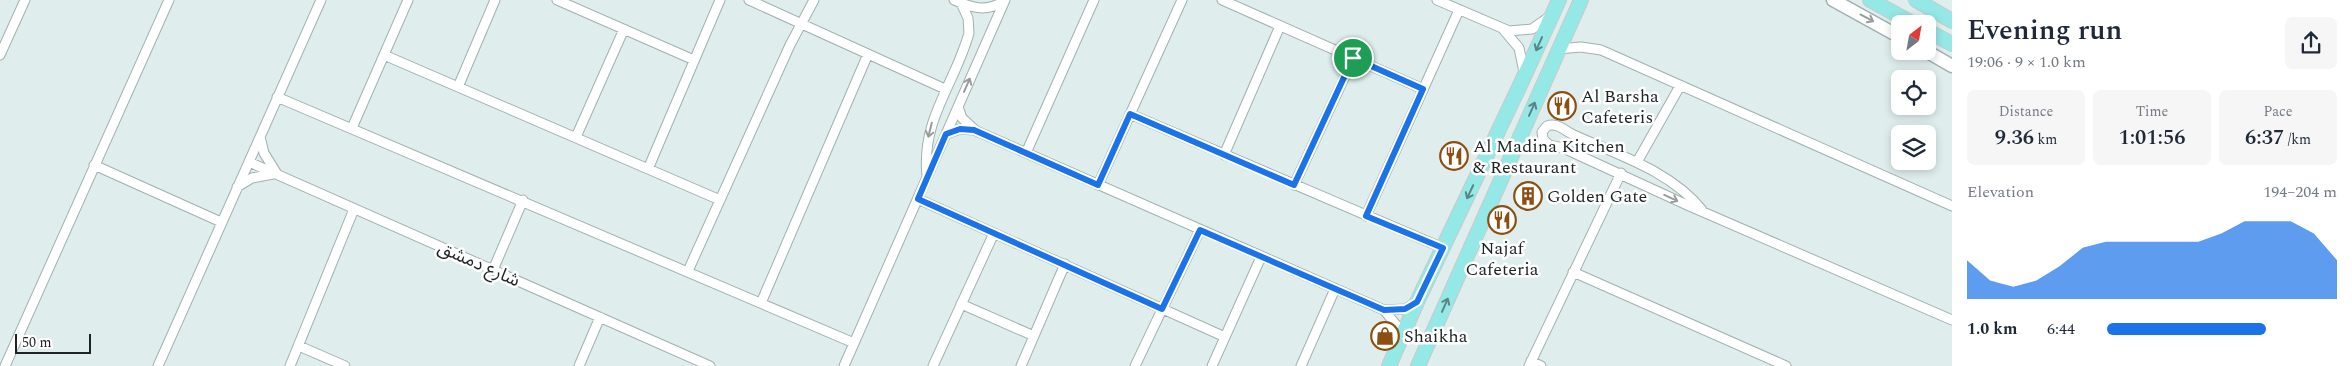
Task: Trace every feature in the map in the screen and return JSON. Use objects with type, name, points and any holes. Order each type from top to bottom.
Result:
[{"type":"main road","points":[[1418,366],[1581,0]]},
{"type":"main road","points":[[1870,0],[1895,15]]},
{"type":"main road","points":[[1916,0],[1952,21]]},
{"type":"main road","points":[[1389,366],[1556,5]]},
{"type":"main road","points":[[1936,35],[1952,44]]},
{"type":"street","points":[[0,55],[25,0]]},
{"type":"street","points":[[4,361],[169,0]]},
{"type":"street","points":[[158,366],[321,0]]},
{"type":"street","points":[[352,128],[408,0]]},
{"type":"street","points":[[458,87],[495,0]]},
{"type":"street","points":[[557,0],[694,60]]},
{"type":"street","points":[[648,169],[720,0]]},
{"type":"street","points":[[749,0],[945,88]]},
{"type":"street","points":[[688,271],[792,39],[814,0]]},
{"type":"street","points":[[958,2],[983,9],[995,6],[1005,0]]},
{"type":"street","points":[[844,366],[1005,0]]},
{"type":"street","points":[[1026,153],[1094,0]]},
{"type":"street","points":[[1098,185],[1182,0]]},
{"type":"street","points":[[1222,0],[1423,89]]},
{"type":"street","points":[[1437,0],[1503,29],[1520,32],[1532,29],[1544,22],[1556,5]]},
{"type":"street","points":[[1833,0],[1891,31]]},
{"type":"street","points":[[927,178],[926,152],[929,133],[945,88],[969,33],[968,18],[958,2]]},
{"type":"street","points":[[1366,216],[1459,10]]},
{"type":"street","points":[[1224,155],[1280,26]]},
{"type":"street","points":[[576,138],[624,29]]},
{"type":"street","points":[[1503,29],[1515,41],[1522,56],[1522,81]]},
{"type":"street","points":[[1558,49],[1581,47],[1601,50],[1952,206]]},
{"type":"street","points":[[761,303],[868,54]]},
{"type":"street","points":[[384,55],[720,200]]},
{"type":"street","points":[[1936,57],[1952,66]]},
{"type":"street","points":[[1294,185],[1353,58]]},
{"type":"street","points":[[1637,162],[1680,86]]},
{"type":"street","points":[[277,97],[523,200],[854,343]]},
{"type":"street","points":[[958,107],[962,118],[974,130]]},
{"type":"street","points":[[1130,114],[1443,248]]},
{"type":"street","points":[[1548,144],[1543,139],[1542,132],[1547,126],[1554,124],[1637,162],[1670,182],[1702,211]]},
{"type":"street","points":[[946,134],[960,129],[974,130],[1384,310],[1405,309],[1417,302]]},
{"type":"street","points":[[237,188],[252,178],[277,174],[267,161],[260,137]]},
{"type":"street","points":[[1512,152],[1533,144],[1548,144],[1563,148],[1952,320]]},
{"type":"street","name":"شارع دمشق","points":[[249,162],[710,366]]},
{"type":"street","points":[[94,165],[221,222]]},
{"type":"street","points":[[1541,366],[1530,364],[1621,174]]},
{"type":"street","points":[[918,199],[1225,337]]},
{"type":"street","points":[[493,270],[523,200]]},
{"type":"street","points":[[290,366],[354,208]]},
{"type":"street","points":[[1135,366],[1200,230]]},
{"type":"street","points":[[933,366],[994,233]]},
{"type":"street","points":[[1212,366],[1261,257]]},
{"type":"street","points":[[1022,366],[1065,264]]},
{"type":"street","points":[[1573,272],[1786,366]]},
{"type":"street","points":[[1301,366],[1335,289]]},
{"type":"street","points":[[961,304],[1034,336]]},
{"type":"street","points":[[1384,310],[1397,326],[1401,341]]},
{"type":"street","points":[[579,366],[600,317]]},
{"type":"street","points":[[298,346],[345,366]]},
{"type":"place","name":"Al Barsha Cafeteris","points":[[1562,106]]},
{"type":"place","name":"Al Madina Kitchen & Restaurant","points":[[1454,156]]},
{"type":"place","name":"Golden Gate","points":[[1528,196]]},
{"type":"place","name":"Najaf Cafeteria","points":[[1502,220]]},
{"type":"place","name":"Shaikha","points":[[1385,336]]},
{"type":"route","points":[[1353,58],[1423,89],[1366,216],[1443,248],[1417,302],[1405,309],[1384,310],[1200,230],[1162,309],[918,199],[946,134],[953,130],[967,128],[1098,185],[1130,114],[1294,185],[1353,58]]}]
